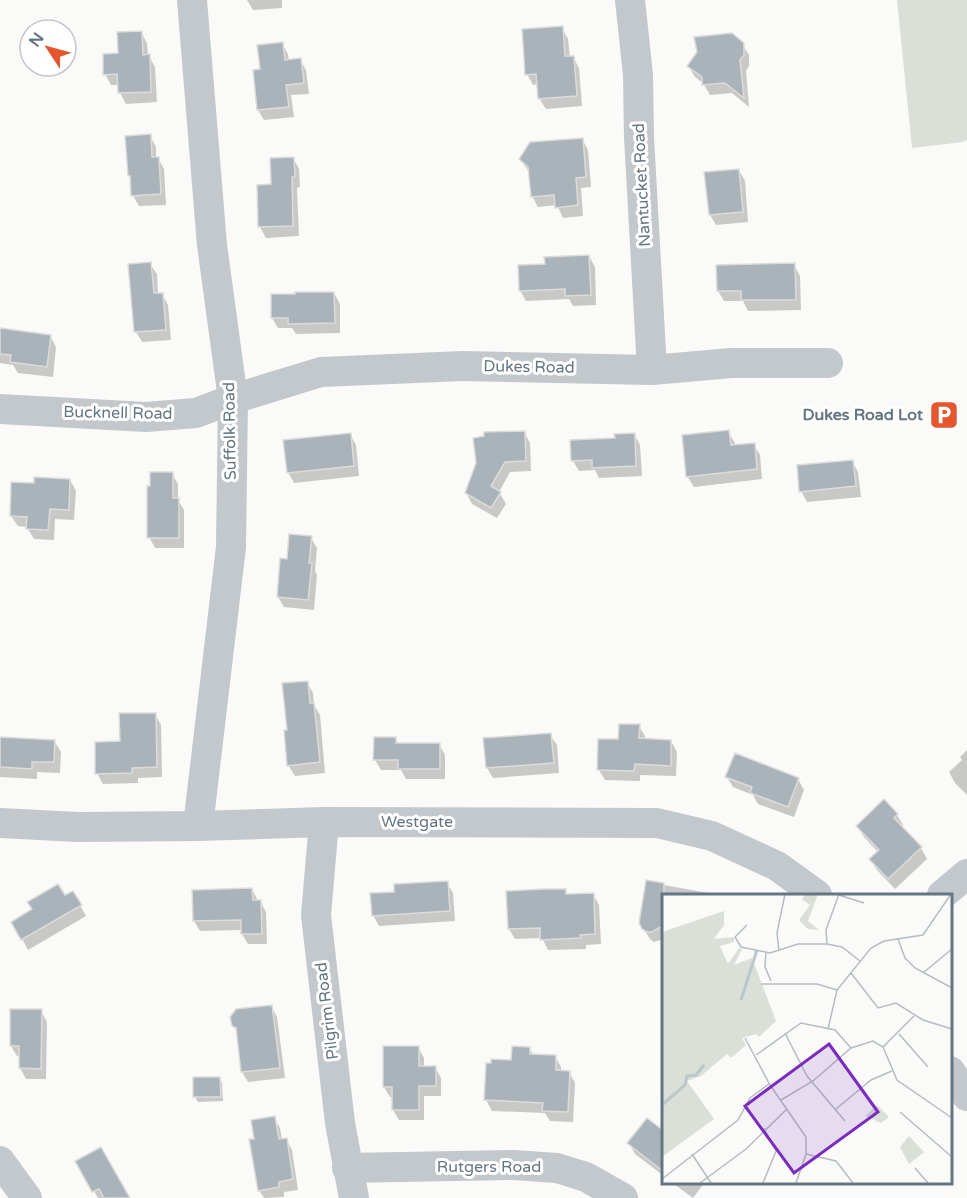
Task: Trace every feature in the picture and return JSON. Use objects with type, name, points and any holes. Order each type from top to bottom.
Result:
[{"type":"street","name":"Suffolk Road","points":[[192,0],[212,245],[233,399],[231,547],[198,826]]},
{"type":"street","name":"Nantucket Road","points":[[630,0],[638,75],[639,136],[652,370]]},
{"type":"street","name":"Dukes Road","points":[[233,399],[321,372],[463,366],[652,370],[731,363],[828,363]]},
{"type":"street","name":"Bucknell Road","points":[[0,409],[146,417],[196,413],[233,399]]},
{"type":"street","name":"Westgate","points":[[0,823],[78,827],[324,822],[657,823],[712,836],[777,866],[816,894]]},
{"type":"street","name":"Pilgrim Road","points":[[324,822],[316,915],[340,1123],[354,1198]]},
{"type":"street","points":[[943,894],[967,874]]},
{"type":"street","points":[[952,1073],[967,1096]]},
{"type":"street","points":[[0,1161],[27,1198]]},
{"type":"street","name":"Rutgers Road","points":[[347,1168],[514,1165],[557,1168],[586,1177],[623,1198]]},
{"type":"shaded area","points":[[897,0],[967,0],[967,140],[963,142],[912,148]]},
{"type":"building","points":[[563,26],[565,56],[574,56],[577,96],[538,99],[536,74],[525,75],[522,29]]},
{"type":"building","points":[[142,31],[143,55],[150,54],[151,92],[118,93],[117,74],[103,75],[103,54],[118,53],[117,32]]},
{"type":"building","points":[[732,33],[744,43],[744,55],[740,60],[744,98],[725,83],[702,85],[702,77],[687,66],[697,52],[694,37]]},
{"type":"building","points":[[283,42],[285,60],[301,58],[304,83],[286,85],[289,107],[257,110],[253,70],[260,69],[257,45]]},
{"type":"building","points":[[151,134],[152,157],[159,157],[161,194],[131,196],[125,136]]},
{"type":"building","points":[[583,138],[586,177],[576,178],[578,205],[555,208],[554,195],[531,197],[528,167],[519,159],[530,142]]},
{"type":"building","points":[[294,157],[293,226],[258,227],[257,185],[271,184],[270,158]]},
{"type":"building","points":[[739,169],[743,212],[709,215],[704,172]]},
{"type":"building","points":[[589,255],[591,295],[565,296],[565,289],[519,291],[518,265],[545,264],[544,257]]},
{"type":"building","points":[[151,262],[154,293],[163,293],[166,330],[134,332],[128,264]]},
{"type":"building","points":[[795,263],[796,300],[741,300],[741,291],[717,291],[716,265]]},
{"type":"building","points":[[295,292],[334,292],[335,323],[288,324],[288,318],[271,318],[271,294],[295,294]]},
{"type":"building","points":[[0,328],[51,335],[47,367],[10,362],[11,355],[0,354]]},
{"type":"building","points":[[729,430],[731,445],[755,443],[757,469],[686,477],[682,435]]},
{"type":"building","points":[[525,431],[526,461],[505,462],[491,486],[501,492],[491,508],[465,493],[476,463],[473,438],[484,436],[484,432]]},
{"type":"building","points":[[351,433],[354,466],[287,473],[283,440]]},
{"type":"building","points":[[635,433],[636,466],[592,468],[592,460],[571,461],[570,440],[615,438],[614,434]]},
{"type":"building","points":[[853,460],[856,486],[799,492],[797,465]]},
{"type":"building","points":[[150,472],[173,472],[173,498],[179,498],[179,538],[147,538],[147,486],[150,486]]},
{"type":"building","points":[[34,477],[70,479],[69,510],[50,509],[48,530],[26,529],[27,517],[10,516],[11,482],[34,483]]},
{"type":"building","points":[[289,534],[312,536],[308,600],[277,597],[280,558],[287,559]]},
{"type":"building","points":[[308,681],[310,703],[314,703],[320,762],[287,766],[284,730],[287,730],[282,683]]},
{"type":"building","points":[[119,713],[156,713],[157,767],[132,768],[132,773],[95,774],[95,742],[120,741]]},
{"type":"building","points":[[619,724],[640,724],[639,738],[671,740],[671,766],[635,764],[634,771],[597,770],[598,739],[618,739]]},
{"type":"building","points":[[551,733],[554,763],[486,768],[483,738]]},
{"type":"building","points":[[0,737],[55,740],[54,762],[32,762],[32,769],[0,767]]},
{"type":"building","points":[[374,737],[396,737],[396,743],[440,743],[440,769],[398,769],[398,760],[373,760]]},
{"type":"building","points":[[735,753],[799,778],[788,807],[750,793],[752,787],[725,777]]},
{"type":"building","points":[[884,799],[898,814],[894,818],[922,847],[888,879],[869,859],[879,850],[856,826]]},
{"type":"building","points":[[646,880],[664,883],[662,926],[652,932],[647,932],[639,923]]},
{"type":"building","points":[[448,881],[450,911],[372,916],[370,893],[394,892],[394,884]]},
{"type":"building","points":[[58,884],[65,895],[73,891],[82,905],[21,940],[11,922],[32,909],[27,902]]},
{"type":"building","points":[[252,888],[253,900],[261,900],[262,934],[241,934],[241,920],[193,921],[192,890]]},
{"type":"building","points":[[566,889],[566,894],[594,893],[595,934],[580,935],[581,938],[540,940],[540,928],[508,929],[506,891]]},
{"type":"building","points":[[272,1005],[280,1068],[241,1072],[236,1028],[232,1026],[230,1017],[236,1009]]},
{"type":"building","points":[[10,1009],[42,1009],[41,1069],[19,1068],[19,1046],[10,1046]]},
{"type":"building","points":[[383,1046],[419,1046],[419,1066],[436,1066],[436,1086],[419,1086],[419,1110],[392,1110],[392,1087],[383,1087]]},
{"type":"building","points":[[512,1046],[530,1047],[530,1054],[556,1055],[556,1070],[570,1071],[568,1112],[542,1111],[543,1103],[484,1100],[486,1063],[491,1063],[491,1059],[511,1060]]},
{"type":"building","points":[[193,1077],[220,1077],[221,1097],[193,1097]]},
{"type":"building","points":[[275,1116],[279,1139],[287,1138],[293,1179],[279,1182],[279,1187],[258,1191],[249,1139],[254,1139],[251,1120]]},
{"type":"building","points":[[647,1118],[662,1129],[662,1170],[627,1143]]},
{"type":"building","points":[[101,1147],[130,1198],[104,1198],[99,1189],[92,1192],[75,1161]]},
{"type":"place","name":"Dukes Road Lot","points":[[944,415]]}]
